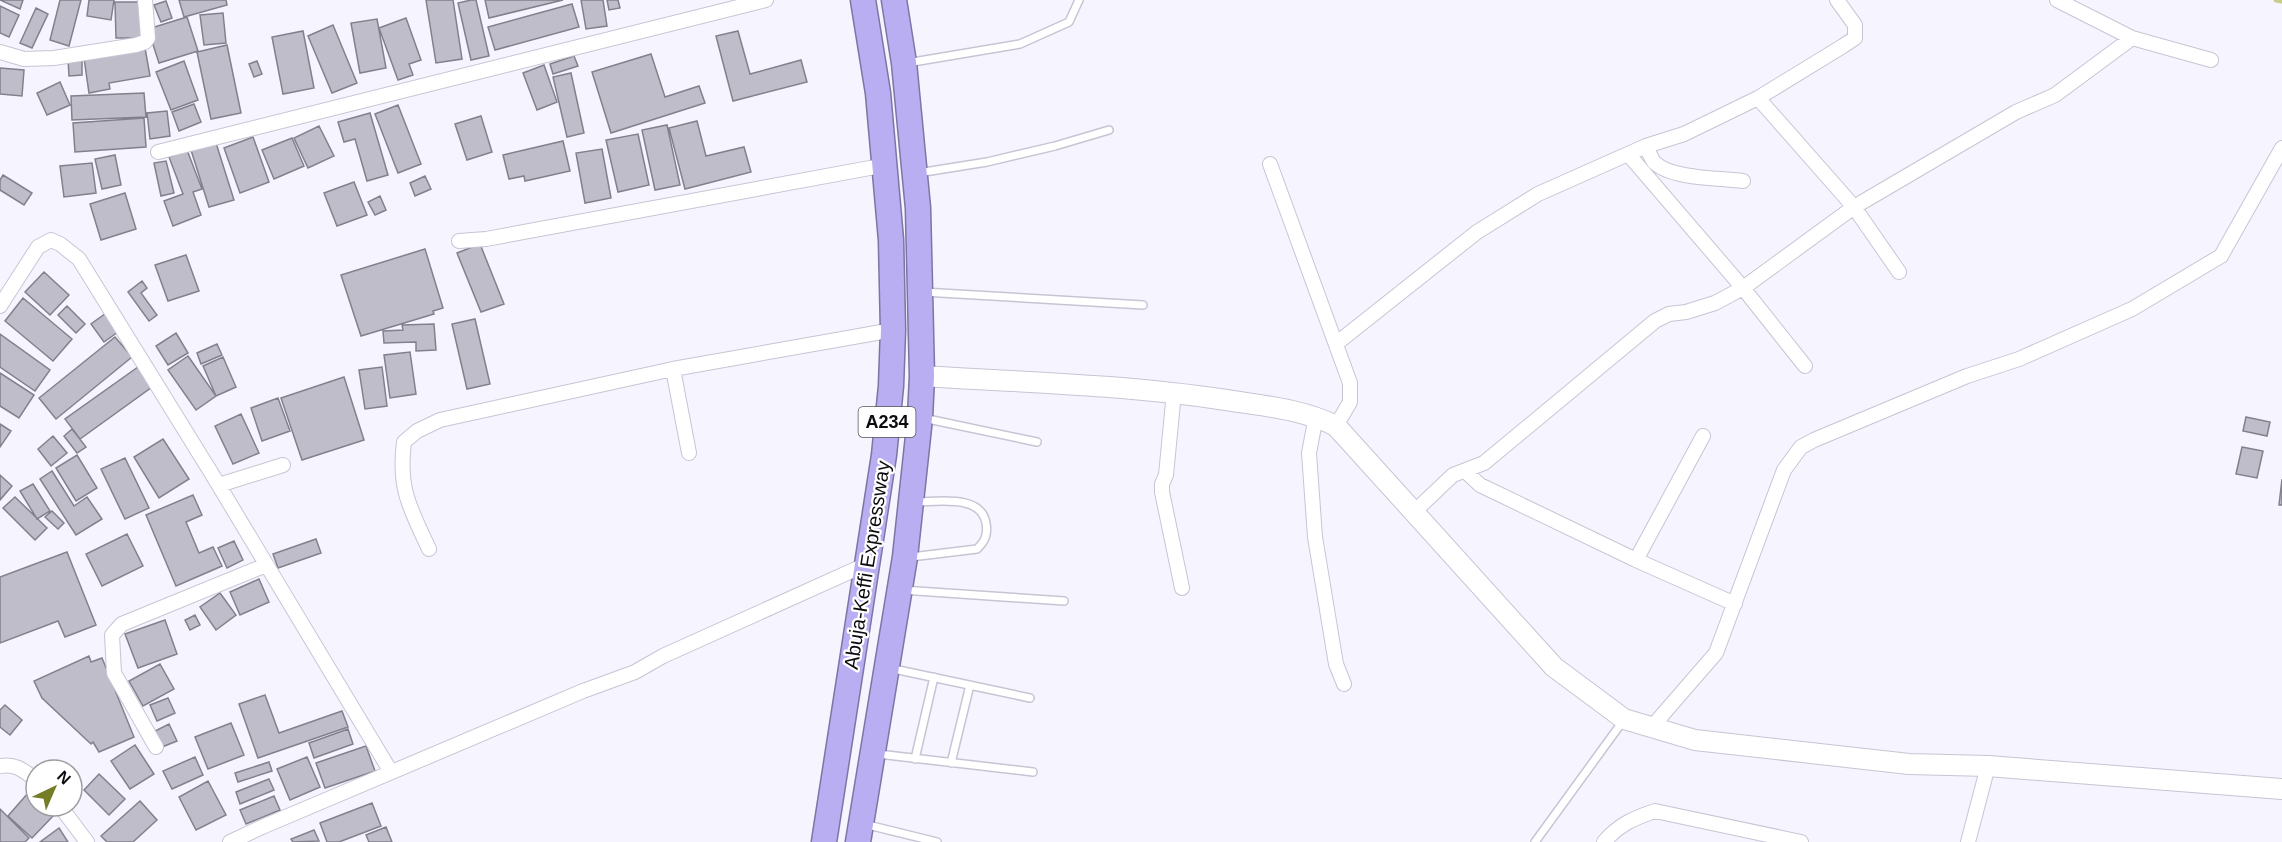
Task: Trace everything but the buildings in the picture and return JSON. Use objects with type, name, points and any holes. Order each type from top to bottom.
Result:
[{"type":"highway","name":"Abuja-Keffi Expressway","points":[[824,842],[884,455],[891,386],[893,330],[891,240],[886,165],[879,93],[863,0]]},
{"type":"highway","name":"Abuja-Keffi Expressway","points":[[860,832],[905,557],[920,418],[922,376],[916,173],[904,63],[894,0]]},
{"type":"street","points":[[0,52],[24,59],[54,58],[145,42],[148,38],[145,0]]},
{"type":"street","points":[[158,152],[766,0]]},
{"type":"street","points":[[1337,344],[1477,232],[1538,194],[1646,146],[1684,134],[1758,98],[1855,38],[1855,25],[1837,0]]},
{"type":"street","points":[[2057,0],[2132,38],[2211,60]]},
{"type":"street","points":[[1415,511],[1453,475],[1485,463],[1655,321],[1669,314],[1686,312],[1715,303],[1743,288],[1854,207],[2016,112],[2055,94],[2132,38]]},
{"type":"street","points":[[1758,98],[1854,207],[1899,272]]},
{"type":"street","points":[[1646,146],[1654,162],[1665,170],[1679,174],[1743,181]]},
{"type":"street","points":[[1651,728],[1716,653],[1784,470],[1801,447],[1967,376],[2019,359],[2132,309],[2221,256],[2282,148]]},
{"type":"street","points":[[1628,154],[1743,288],[1805,366]]},
{"type":"street","points":[[1270,164],[1350,383],[1350,402],[1336,426]]},
{"type":"street","points":[[459,241],[486,239],[886,165]]},
{"type":"street","points":[[0,306],[38,247],[51,240],[79,259],[219,485],[391,772]]},
{"type":"street","points":[[429,549],[406,501],[401,463],[404,442],[417,431],[440,420],[673,369],[893,330]]},
{"type":"street","points":[[673,369],[689,453]]},
{"type":"street","points":[[922,376],[1174,392],[1316,416],[1336,426],[1554,667],[1624,719],[1651,728],[1695,740],[1909,764],[1988,766],[2282,789]]},
{"type":"street","points":[[1174,392],[1166,475],[1162,484],[1162,492],[1182,588]]},
{"type":"street","points":[[1316,416],[1309,453],[1315,537],[1336,664],[1344,684]]},
{"type":"street","points":[[1636,560],[1703,436]]},
{"type":"street","points":[[219,485],[283,465]]},
{"type":"street","points":[[1465,471],[1480,485],[1636,560],[1736,604]]},
{"type":"street","points":[[230,842],[583,691],[635,672],[663,656],[867,564]]},
{"type":"street","points":[[156,747],[114,673],[112,635],[122,624],[266,565]]},
{"type":"street","points":[[0,766],[9,764],[24,770]]},
{"type":"street","points":[[1968,842],[1988,766]]},
{"type":"street","points":[[1604,842],[1615,828],[1655,811],[1774,839],[1801,842]]},
{"type":"street","points":[[69,818],[87,842]]},
{"type":"lane","points":[[904,63],[1020,44],[1069,22],[1079,0]]},
{"type":"lane","points":[[916,173],[987,162],[1109,130]]},
{"type":"lane","points":[[920,292],[1143,305]]},
{"type":"lane","points":[[920,418],[1037,442]]},
{"type":"lane","points":[[905,557],[977,549],[985,541],[987,531],[985,515],[976,506],[966,503],[911,502]]},
{"type":"lane","points":[[900,589],[1064,601]]},
{"type":"lane","points":[[887,668],[1030,698]]},
{"type":"lane","points":[[915,759],[934,677]]},
{"type":"lane","points":[[951,763],[970,685]]},
{"type":"lane","points":[[1534,842],[1624,719]]},
{"type":"lane","points":[[873,754],[1033,772]]},
{"type":"lane","points":[[860,832],[937,842]]},
{"type":"waterway","points":[[2276,0],[2282,1]]}]
